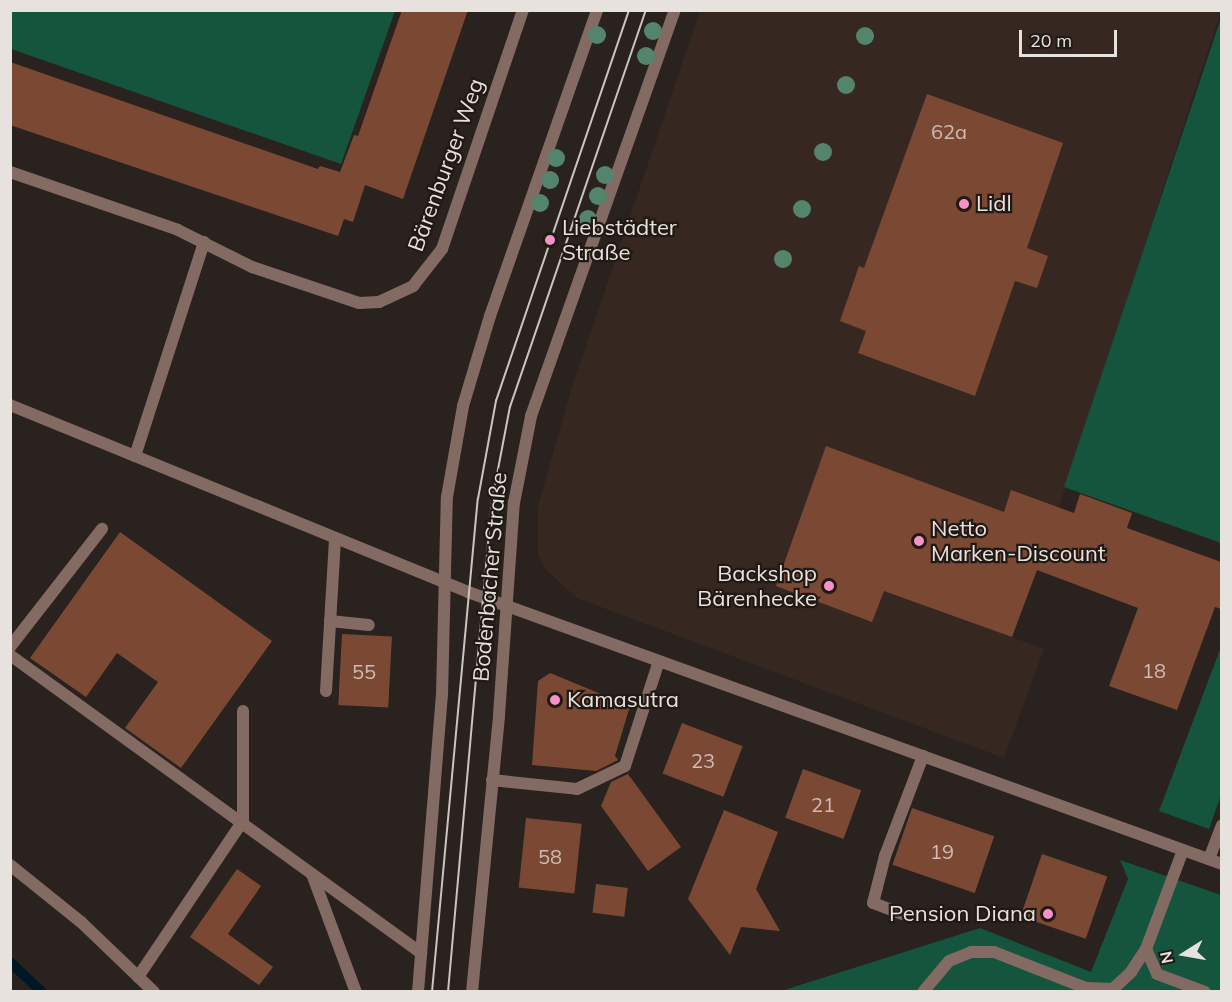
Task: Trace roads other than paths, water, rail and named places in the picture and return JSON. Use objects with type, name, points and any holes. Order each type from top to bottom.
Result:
[{"type":"street","name":"Bärenburger Weg","points":[[10,172],[204,242],[252,267],[359,303],[379,302],[413,286],[442,249],[523,10]]},
{"type":"street","name":"Bodenbacher Straße","points":[[418,992],[442,695],[447,496],[471,378],[597,10]]},
{"type":"street","name":"Bodenbacher Straße","points":[[472,992],[514,503],[531,416],[675,10]]},
{"type":"street","points":[[135,456],[204,242]]},
{"type":"street","points":[[10,405],[504,605],[1221,864]]},
{"type":"street","points":[[10,647],[102,529]]},
{"type":"street","points":[[326,691],[335,538]]},
{"type":"street","points":[[330,621],[369,625]]},
{"type":"street","points":[[10,655],[243,821],[421,954]]},
{"type":"street","points":[[492,780],[576,789],[625,766],[659,661]]},
{"type":"street","points":[[138,976],[243,821],[243,711]]},
{"type":"street","points":[[902,914],[873,903],[885,855],[923,756]]},
{"type":"street","points":[[1209,859],[1221,825]]},
{"type":"street","points":[[923,992],[949,961],[971,952],[994,952],[1086,988],[1113,988],[1131,972],[1146,949],[1183,850]]},
{"type":"street","points":[[10,865],[81,922],[154,992]]},
{"type":"street","points":[[311,873],[356,992]]},
{"type":"street","points":[[1146,949],[1157,974],[1205,992]]},
{"type":"waterway","points":[[10,962],[42,992]]},
{"type":"tram line","points":[[432,992],[478,499],[496,401],[629,10]]},
{"type":"tram line","points":[[448,992],[492,501],[510,407],[646,10]]},
{"type":"place","name":"Lidl","points":[[964,204]]},
{"type":"place","name":"Liebstädter Straße","points":[[550,240]]},
{"type":"place","name":"Netto Marken-Discount","points":[[919,541]]},
{"type":"place","name":"Backshop Bärenhecke","points":[[829,586]]},
{"type":"place","name":"Kamasutra","points":[[555,700]]},
{"type":"place","name":"Pension Diana","points":[[1048,914]]}]
